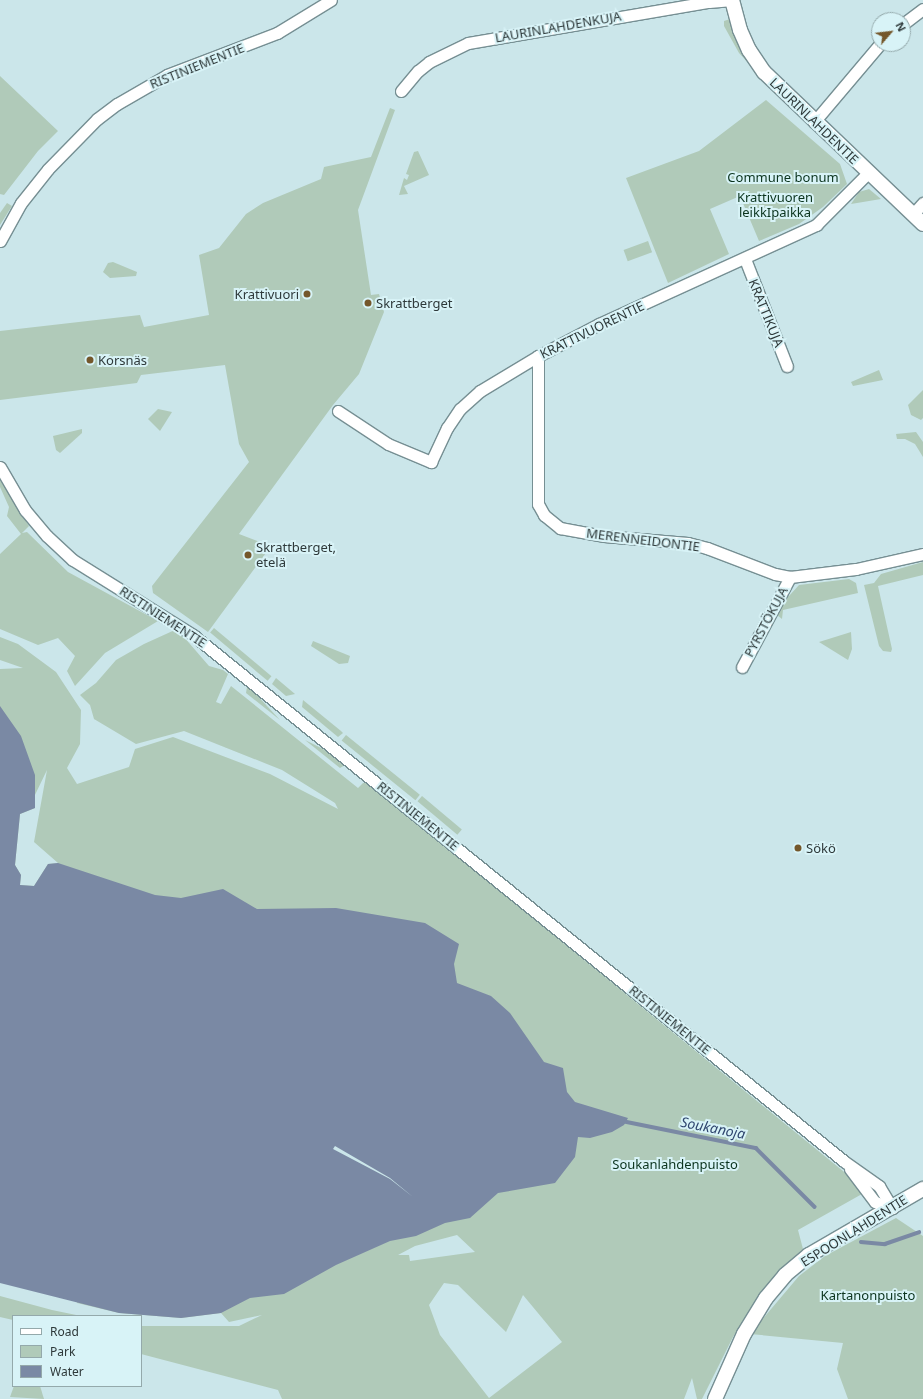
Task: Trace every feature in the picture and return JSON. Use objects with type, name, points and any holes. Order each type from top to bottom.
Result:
[{"type":"street","name":"RISTINIEMENTIE","points":[[0,241],[21,203],[48,169],[98,119],[118,104],[167,75],[277,33],[331,0]]},
{"type":"street","name":"LAURINLAHDENKUJA","points":[[401,92],[418,71],[429,62],[468,43],[709,2],[732,0]]},
{"type":"street","name":"LAURINLAHDENTIE","points":[[732,0],[740,30],[758,64],[814,122],[918,219]]},
{"type":"street","points":[[911,18],[923,9]]},
{"type":"street","points":[[814,122],[873,52]]},
{"type":"street","name":"KRATTIVUORENTIE","points":[[338,411],[388,444],[431,462],[447,428],[460,409],[476,394],[538,356],[599,324],[816,225],[869,172]]},
{"type":"street","points":[[918,219],[923,203]]},
{"type":"street","name":"KRATTIKUJA","points":[[744,259],[787,366]]},
{"type":"street","name":"MERENNEIDONTIE","points":[[538,356],[536,485],[538,504],[550,520],[560,528],[572,531],[688,543],[707,548],[775,574],[790,577],[856,569],[923,554]]},
{"type":"street","name":"RISTINIEMENTIE","points":[[0,467],[26,510],[47,536],[73,560],[193,635],[845,1162],[879,1186],[892,1208]]},
{"type":"street","name":"PYRSTÖKUJA","points":[[742,667],[790,577]]},
{"type":"street","name":"ESPOONLAHDENTIE","points":[[715,1399],[744,1334],[766,1298],[785,1275],[810,1255],[923,1189]]},
{"type":"green space","points":[[730,19],[741,50],[752,67],[739,53],[724,26],[724,21]]},
{"type":"green space","points":[[0,76],[58,131],[38,151],[4,195],[0,194]]},
{"type":"green space","name":"Commune bonum","points":[[766,100],[840,164],[847,184],[823,207],[799,224],[759,241],[740,196],[710,209],[729,254],[668,283],[626,178],[699,151]]},
{"type":"green space","points":[[390,108],[395,110],[358,210],[371,295],[379,294],[384,312],[359,374],[333,405],[239,534],[271,546],[208,632],[153,593],[152,586],[249,462],[239,444],[225,365],[141,375],[137,383],[0,400],[0,331],[140,315],[144,327],[209,315],[199,255],[219,248],[246,214],[263,203],[321,179],[324,167],[371,157]]},
{"type":"green space","points":[[418,151],[429,175],[404,186],[408,194],[399,195],[404,178],[407,180],[409,175],[406,174],[414,152]]},
{"type":"green space","points":[[869,189],[881,199],[851,204],[859,192]]},
{"type":"green space","points":[[7,203],[12,206],[0,225],[0,213]]},
{"type":"green space","points":[[648,241],[652,252],[628,261],[624,250]]},
{"type":"green space","points":[[113,262],[137,272],[136,276],[110,278],[103,272],[108,263]]},
{"type":"green space","points":[[879,370],[883,380],[853,386],[851,382]]},
{"type":"green space","points":[[923,390],[923,418],[921,420],[911,415],[908,405]]},
{"type":"green space","points":[[158,409],[172,412],[160,431],[148,419]]},
{"type":"green space","points":[[82,429],[82,433],[60,453],[56,450],[53,436]]},
{"type":"green space","points":[[916,432],[923,442],[923,457],[915,444],[905,439],[897,439],[896,434]]},
{"type":"green space","points":[[0,480],[29,526],[22,533],[27,532],[68,572],[158,621],[105,653],[75,686],[67,671],[75,656],[58,638],[38,645],[0,629],[0,554],[21,534],[7,516],[9,507],[0,487]]},
{"type":"green space","points":[[923,562],[923,575],[878,586],[892,649],[891,652],[883,651],[879,646],[864,585],[874,583],[881,574]]},
{"type":"green space","points":[[849,579],[856,583],[858,593],[783,610],[782,619],[777,615],[785,596],[789,596],[799,585]]},
{"type":"green space","points":[[214,628],[271,676],[268,681],[210,633]]},
{"type":"green space","name":"Soukanlahdenpuisto","points":[[177,629],[209,666],[223,670],[228,674],[216,702],[221,704],[231,686],[358,788],[363,783],[367,783],[854,1180],[862,1194],[798,1230],[803,1249],[760,1294],[733,1337],[702,1399],[697,1399],[692,1378],[684,1399],[282,1399],[278,1390],[142,1354],[142,1326],[239,1326],[262,1315],[229,1322],[221,1313],[181,1318],[119,1313],[77,1303],[39,1047],[0,765],[0,669],[23,668],[0,660],[0,637],[18,644],[56,672],[81,710],[80,744],[67,768],[77,784],[129,767],[135,749],[173,737],[270,774],[338,809],[335,803],[282,770],[184,731],[136,744],[94,719],[90,705],[80,695],[96,683],[116,660],[144,644]],"holes":[[[47,770],[34,842],[58,863],[48,864],[34,886],[20,885],[21,875],[15,865],[20,814],[35,808],[34,797]],[[457,1235],[475,1252],[410,1261],[409,1255],[398,1255],[415,1246]],[[444,1283],[458,1285],[506,1332],[523,1295],[562,1342],[489,1398],[440,1335],[429,1305]]]},
{"type":"green space","points":[[851,632],[852,649],[848,660],[819,642]]},
{"type":"green space","points":[[313,641],[350,656],[348,663],[339,664],[311,646]]},
{"type":"green space","points":[[276,678],[295,694],[286,696],[272,684]]},
{"type":"green space","points":[[247,687],[254,692],[280,720],[246,693]]},
{"type":"green space","points":[[303,700],[343,733],[338,737],[302,707]]},
{"type":"green space","points":[[346,735],[420,795],[415,800],[342,740]]},
{"type":"green space","points":[[305,740],[323,749],[345,765],[340,768]]},
{"type":"green space","points":[[422,796],[462,829],[457,835],[418,801]]},
{"type":"green space","name":"Kartanonpuisto","points":[[896,1218],[923,1236],[923,1399],[848,1399],[837,1369],[843,1343],[750,1334],[799,1276],[825,1256]]},
{"type":"green space","points":[[0,1296],[76,1315],[12,1315],[12,1320],[0,1317]]},
{"type":"green space","points":[[14,1387],[40,1387],[44,1399],[10,1397]]},
{"type":"water","points":[[0,706],[21,736],[35,775],[35,808],[20,814],[15,865],[21,875],[20,885],[34,886],[48,864],[58,863],[155,895],[181,898],[223,889],[257,909],[336,908],[425,923],[459,944],[454,964],[457,983],[491,996],[510,1013],[544,1062],[563,1068],[567,1092],[575,1102],[628,1118],[624,1125],[612,1132],[590,1138],[578,1137],[575,1157],[555,1183],[498,1193],[470,1218],[445,1223],[416,1236],[390,1241],[336,1265],[284,1294],[250,1298],[221,1313],[181,1318],[119,1313],[0,1283]]},
{"type":"pier","points":[[335,1146],[390,1178],[413,1197],[390,1179],[333,1149]]},
{"type":"waterway","name":"Soukanoja","points":[[622,1121],[756,1148],[815,1207]]},
{"type":"waterway","name":"Soukanoja","points":[[861,1242],[885,1244],[919,1232]]},
{"type":"place","name":"Krattivuori","points":[[307,294]]},
{"type":"place","name":"Skrattberget","points":[[368,303]]},
{"type":"place","name":"Korsnäs","points":[[90,360]]},
{"type":"place","name":"Skrattberget, etelä","points":[[248,555]]},
{"type":"place","name":"Sökö","points":[[798,848]]},
{"type":"park label","name":"Krattivuoren leikkIpaikka","points":[[775,206]]}]
